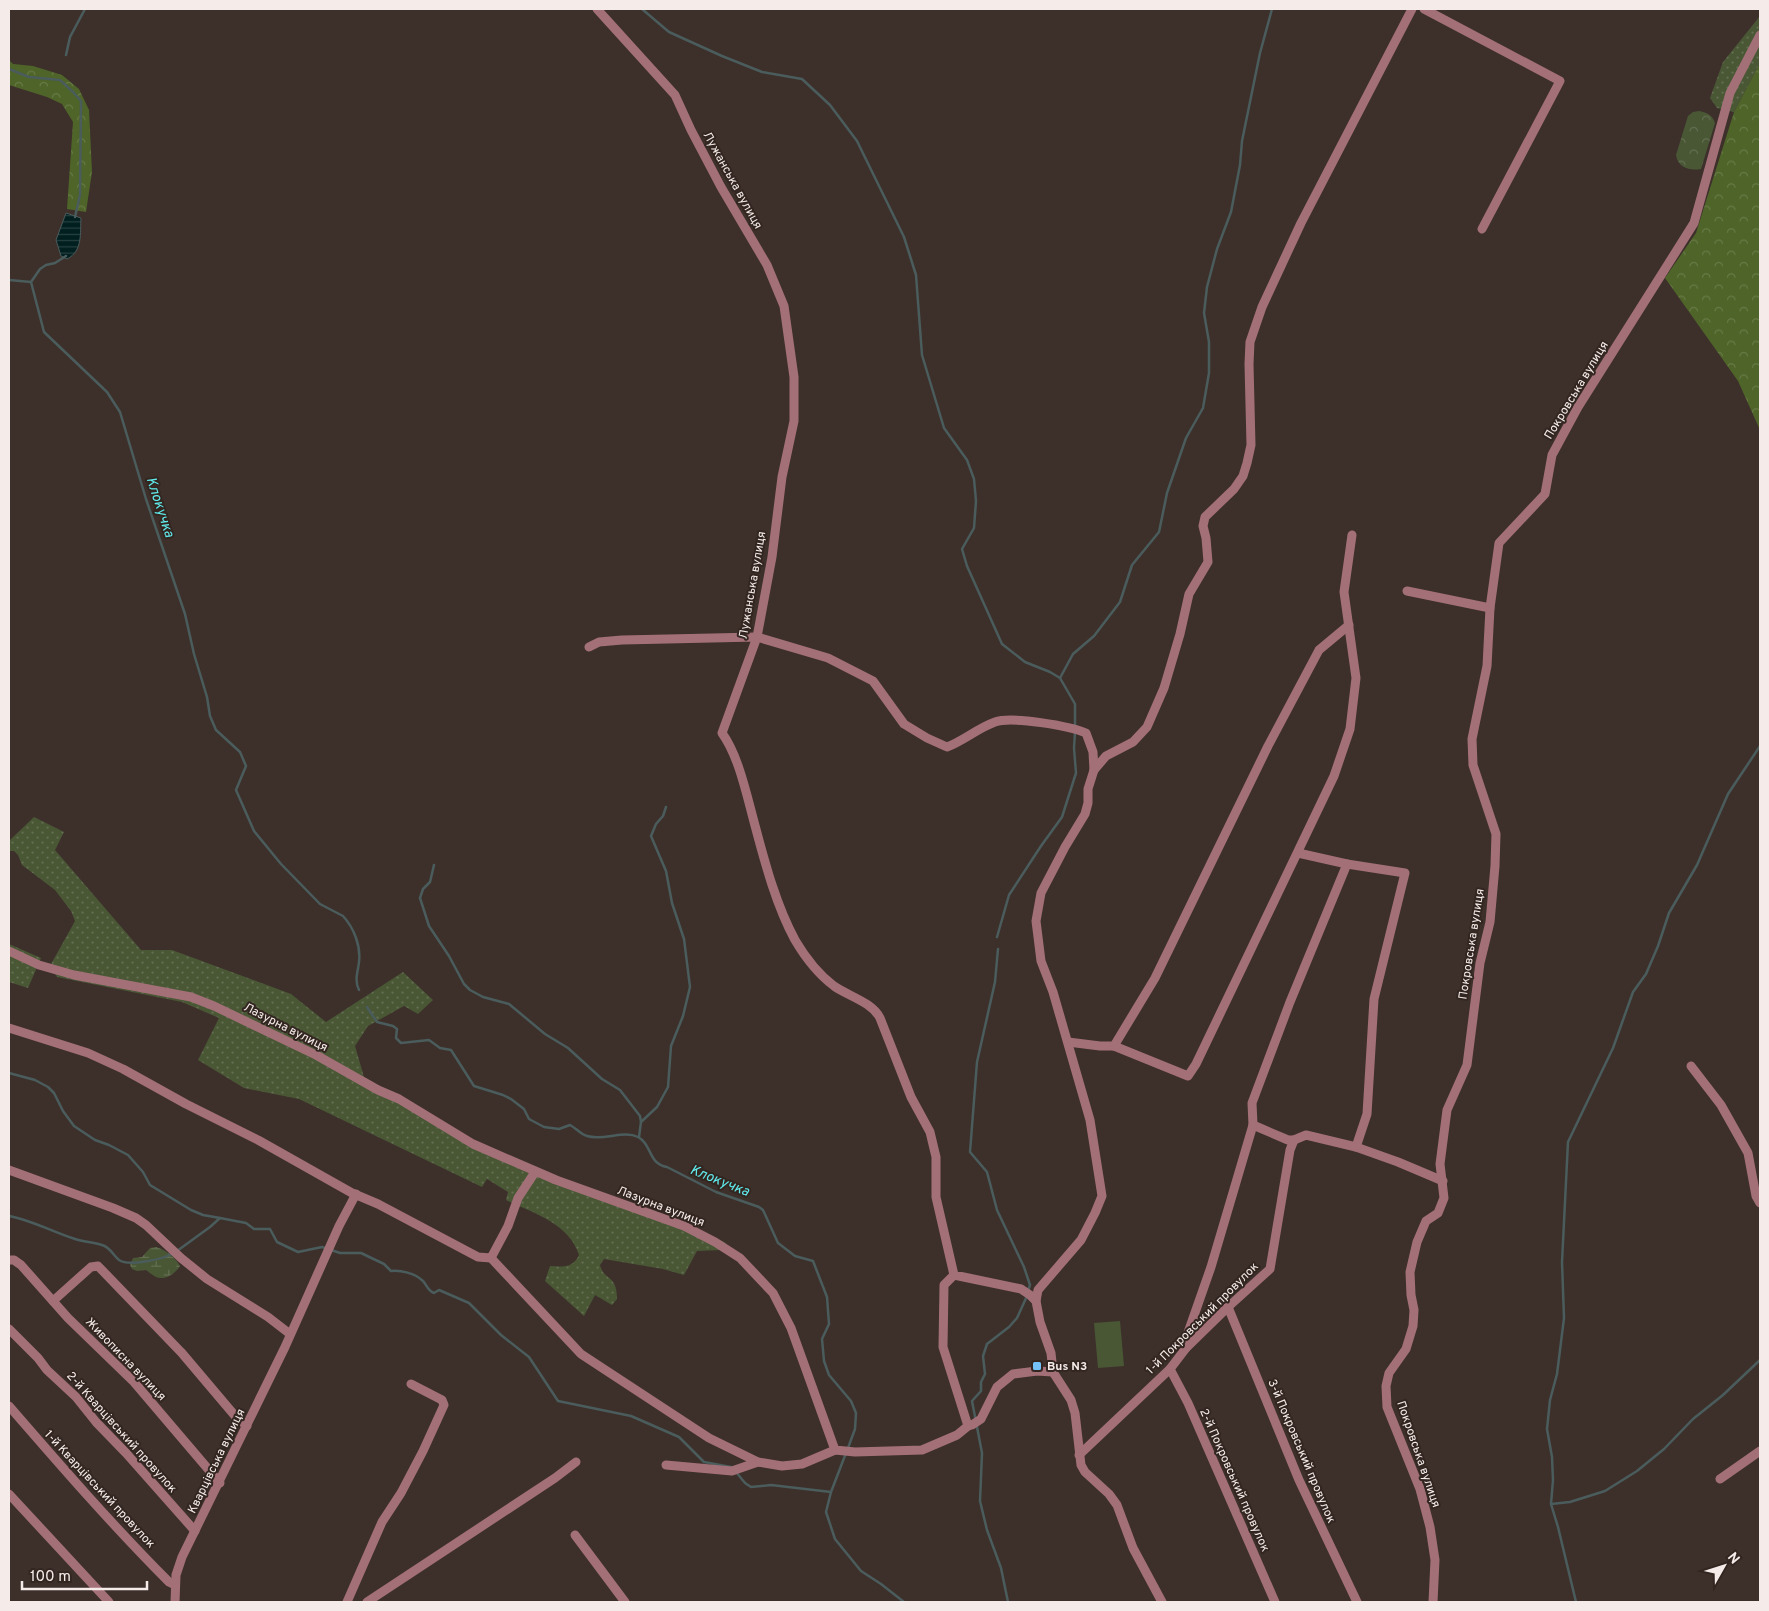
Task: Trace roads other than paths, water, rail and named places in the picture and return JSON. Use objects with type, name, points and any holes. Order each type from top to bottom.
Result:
[{"type":"street","name":"Лужанська вулиця","points":[[597,9],[675,95],[721,187],[767,265],[784,306],[794,377],[794,421],[782,477],[772,557],[758,637],[722,733],[744,783],[774,890],[786,924],[803,952],[825,978],[843,992],[872,1008],[878,1014],[911,1098],[930,1132],[936,1157],[936,1197],[954,1275]]},
{"type":"street","points":[[1094,770],[1106,756],[1133,742],[1147,728],[1164,688],[1180,634],[1189,594],[1208,562],[1203,526],[1205,517],[1234,489],[1243,476],[1247,464],[1251,445],[1250,342],[1262,307],[1302,223],[1412,9]]},
{"type":"street","points":[[1424,9],[1560,81],[1482,229]]},
{"type":"street","name":"Покровська вулиця","points":[[1433,1602],[1435,1560],[1430,1526],[1420,1488],[1387,1407],[1386,1386],[1389,1373],[1406,1349],[1413,1326],[1414,1310],[1410,1272],[1417,1242],[1426,1221],[1438,1214],[1444,1198],[1440,1164],[1447,1110],[1467,1065],[1480,963],[1490,922],[1496,834],[1473,765],[1472,739],[1486,666],[1490,608],[1499,543],[1545,494],[1552,455],[1578,407],[1694,223],[1730,93],[1760,35]]},
{"type":"street","points":[[1068,1042],[1114,1046],[1188,1076],[1196,1064],[1334,776],[1350,729],[1356,678],[1344,592],[1352,535]]},
{"type":"street","points":[[1407,591],[1490,608]]},
{"type":"street","points":[[1114,1046],[1154,978],[1268,746],[1318,650],[1349,626]]},
{"type":"street","points":[[589,646],[599,642],[622,640],[758,637],[828,658],[873,681],[904,724],[946,747],[960,742],[996,722],[1043,723],[1075,728],[1086,733],[1093,752],[1094,770],[1088,789],[1088,803],[1085,814],[1041,892],[1036,920],[1041,961],[1053,992],[1090,1120],[1102,1196],[1081,1240],[1033,1298]]},
{"type":"street","points":[[1298,853],[1347,864],[1405,873],[1374,999],[1367,1114],[1356,1147]]},
{"type":"street","points":[[1186,1348],[1184,1344],[1212,1267],[1253,1125],[1252,1103],[1290,1002],[1347,864]]},
{"type":"street","name":"Лазурна вулиця","points":[[9,951],[40,965],[74,975],[191,997],[208,1003],[287,1041],[378,1090],[399,1099],[473,1144],[535,1172],[691,1229],[715,1242],[744,1262],[774,1293],[791,1328],[839,1451]]},
{"type":"street","points":[[9,1028],[88,1053],[123,1069],[467,1253],[484,1259],[491,1258]]},
{"type":"street","points":[[1691,1066],[1721,1105],[1748,1153],[1756,1196],[1760,1203]]},
{"type":"street","points":[[1253,1125],[1288,1140],[1294,1140],[1306,1134],[1356,1147],[1443,1181]]},
{"type":"street","name":"1-й Покровський провулок","points":[[1079,1455],[1170,1369],[1186,1348],[1228,1307],[1270,1269],[1290,1150],[1294,1140]]},
{"type":"street","points":[[9,1170],[125,1213],[142,1222],[207,1279],[268,1317],[290,1334]]},
{"type":"street","points":[[491,1258],[508,1226],[518,1198],[535,1172]]},
{"type":"street","name":"Кварцівська вулиця","points":[[175,1602],[178,1566],[220,1483],[339,1226],[356,1194]]},
{"type":"street","points":[[491,1258],[581,1354],[709,1438],[758,1462],[782,1466],[802,1464],[839,1451],[922,1450],[957,1436],[981,1419],[996,1387],[1013,1374],[1037,1371],[1053,1372]]},
{"type":"street","name":"Живописна вулиця","points":[[9,1260],[14,1260],[21,1265],[53,1301],[134,1382],[220,1483]]},
{"type":"street","points":[[53,1301],[91,1267],[98,1266],[181,1352],[236,1417],[247,1426]]},
{"type":"street","points":[[970,1425],[943,1346],[944,1285],[954,1275],[1021,1289],[1033,1298],[1051,1353],[1053,1372],[1070,1400],[1075,1413],[1081,1465],[1117,1505],[1133,1548],[1162,1602]]},
{"type":"street","name":"3-й Покровський провулок","points":[[1228,1307],[1299,1480],[1357,1602]]},
{"type":"street","name":"2-й Кварцівський провулок","points":[[9,1330],[76,1397],[96,1422],[195,1531]]},
{"type":"street","name":"2-й Покровський провулок","points":[[1170,1369],[1188,1403],[1275,1602]]},
{"type":"street","points":[[347,1602],[368,1558],[382,1522],[401,1493],[444,1405],[442,1400],[411,1384]]},
{"type":"street","name":"1-й Кварцівський провулок","points":[[9,1406],[56,1462],[166,1580],[170,1584],[175,1585]]},
{"type":"street","points":[[1720,1478],[1760,1451]]},
{"type":"street","points":[[367,1602],[556,1478],[576,1462]]},
{"type":"street","points":[[666,1465],[735,1471],[758,1462]]},
{"type":"street","points":[[9,1494],[110,1602]]},
{"type":"street","points":[[575,1536],[625,1602]]},
{"type":"water","points":[[66,213],[81,218],[80,241],[76,251],[67,259],[61,256],[56,240]]},
{"type":"waterway","points":[[66,55],[70,37],[85,9]]},
{"type":"waterway","points":[[642,9],[669,32],[722,56],[762,72],[802,79],[830,105],[857,141],[904,237],[916,275],[922,355],[944,428],[967,460],[974,479],[976,501],[974,528],[962,549],[967,566],[1002,644],[1025,662],[1060,678],[1075,704],[1075,726]]},
{"type":"waterway","points":[[1060,678],[1073,654],[1094,636],[1120,602],[1132,565],[1159,532],[1167,493],[1186,438],[1203,408],[1209,373],[1209,342],[1204,313],[1207,287],[1217,249],[1231,212],[1240,165],[1242,141],[1260,53],[1272,9]]},
{"type":"waterway","name":"Клокучка","points":[[9,69],[29,77],[60,80],[81,101],[80,195],[75,217]]},
{"type":"waterway","name":"Клокучка","points":[[66,256],[40,269],[31,282],[44,332],[107,392],[120,412],[146,499],[185,614],[194,654],[207,697],[210,716],[216,730],[240,752],[246,766],[236,790],[254,831],[281,864],[320,904],[343,916],[350,926],[359,950],[357,979],[359,990]]},
{"type":"waterway","points":[[9,280],[31,282]]},
{"type":"waterway","points":[[997,937],[1009,895],[1062,817],[1076,773],[1075,732]]},
{"type":"waterway","points":[[1576,1602],[1551,1504],[1552,1457],[1547,1429],[1550,1400],[1557,1374],[1564,1318],[1562,1262],[1568,1142],[1613,1048],[1633,992],[1646,974],[1669,913],[1697,865],[1728,794],[1760,746]]},
{"type":"waterway","points":[[639,1137],[641,1122],[657,1107],[668,1087],[671,1046],[683,1016],[690,987],[684,939],[672,903],[666,871],[651,836],[666,807]]},
{"type":"waterway","points":[[434,865],[430,882],[423,889],[420,898],[429,926],[449,956],[464,984],[470,990],[483,997],[509,1004],[545,1034],[568,1048],[602,1079],[620,1090],[640,1116],[641,1122]]},
{"type":"waterway","points":[[998,949],[995,982],[977,1062],[970,1152],[987,1172],[997,1210],[1024,1267],[1030,1285],[1028,1291]]},
{"type":"waterway","name":"Клокучка","points":[[367,1007],[377,1022],[393,1026],[397,1029],[396,1038],[401,1043],[429,1040],[440,1048],[451,1050],[474,1086],[511,1099],[524,1109],[529,1119],[544,1127],[559,1129],[570,1125],[585,1135],[593,1137],[626,1135],[638,1137],[646,1144],[656,1162],[661,1165],[716,1192],[763,1210],[778,1243],[795,1256],[813,1261],[827,1297],[829,1324],[822,1339],[824,1361],[829,1375],[851,1401],[856,1413],[855,1429],[848,1448]]},
{"type":"waterway","points":[[9,1073],[35,1080],[48,1087],[54,1093],[63,1111],[74,1126],[95,1140],[128,1155],[143,1172],[150,1185],[191,1210],[203,1215],[220,1218]]},
{"type":"waterway","points":[[9,1216],[26,1220],[75,1239],[105,1246],[119,1260],[124,1262],[146,1262],[172,1254]]},
{"type":"waterway","points":[[177,1251],[220,1218],[246,1223],[254,1229],[270,1229],[277,1242],[298,1252],[322,1247],[340,1253],[361,1253],[384,1264],[391,1271],[399,1271],[416,1276],[434,1293],[439,1290],[469,1303],[501,1335],[529,1357],[558,1401],[631,1416],[679,1437],[704,1462],[731,1467]]},
{"type":"waterway","points":[[1008,1602],[1001,1568],[987,1530],[980,1501],[982,1453],[972,1401],[981,1391],[981,1382],[985,1374],[983,1356],[987,1344],[1009,1327],[1017,1318],[1027,1296]]},
{"type":"waterway","points":[[1551,1504],[1570,1502],[1605,1491],[1637,1471],[1664,1449],[1693,1419],[1723,1395],[1760,1360]]},
{"type":"waterway","name":"Клокучка","points":[[846,1453],[831,1492],[826,1512],[835,1539],[861,1571],[904,1602]]},
{"type":"waterway","points":[[736,1472],[751,1487],[771,1485],[831,1492]]},
{"type":"place","name":"Bus N3","points":[[1037,1366]]}]
